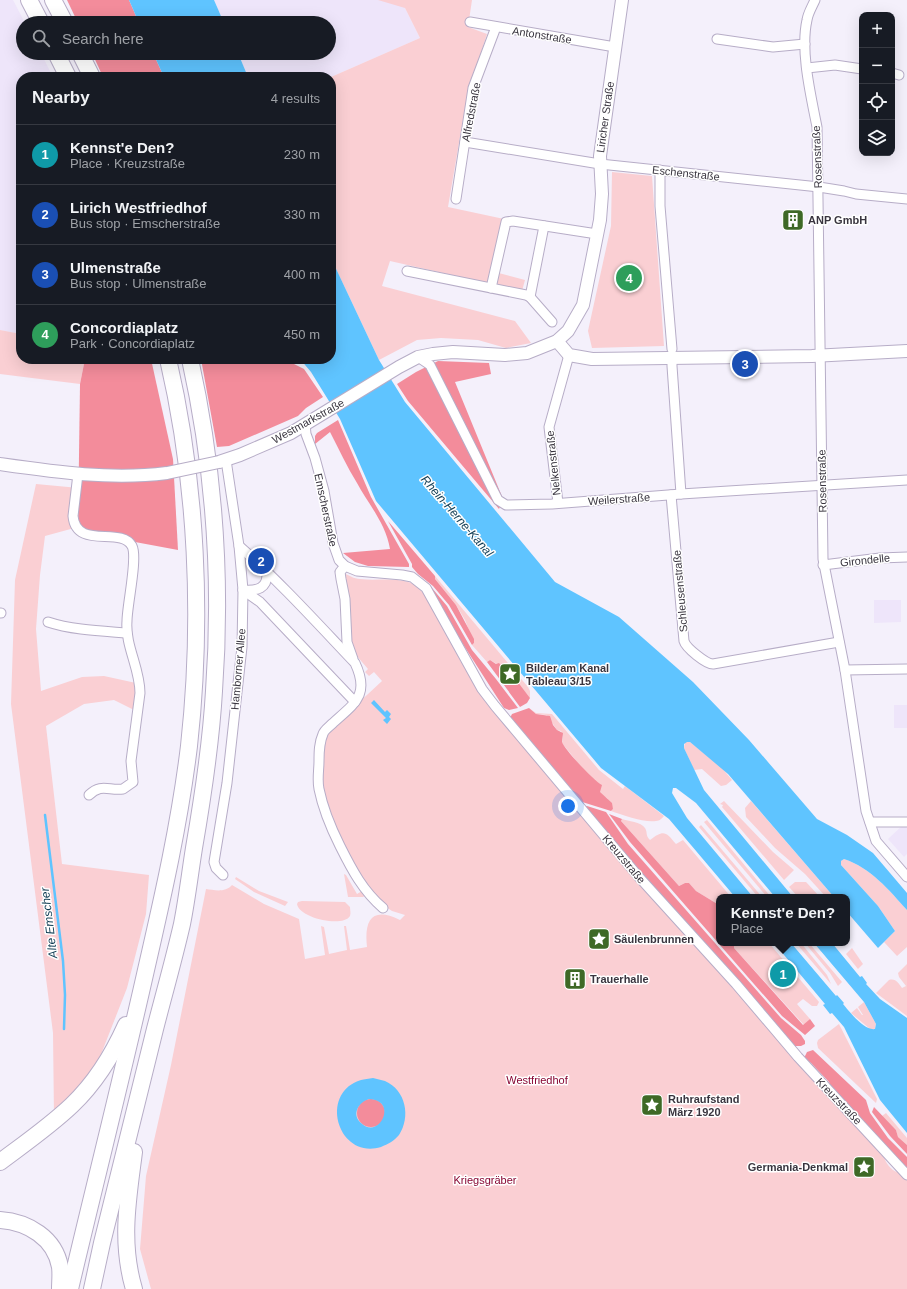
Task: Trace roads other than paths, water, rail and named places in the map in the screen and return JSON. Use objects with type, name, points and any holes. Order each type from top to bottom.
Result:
[{"type":"highway","points":[[29,0],[37,16]]},
{"type":"highway","points":[[53,0],[61,16]]},
{"type":"highway","points":[[60,60],[66,72]]},
{"type":"highway","points":[[84,60],[90,72]]},
{"type":"highway","points":[[70,1289],[158,916],[180,802],[188,746],[196,625],[195,559],[191,500],[184,444],[169,364]]},
{"type":"highway","points":[[92,1289],[182,923],[210,743],[215,690],[217,622],[216,557],[212,499],[205,442],[197,389],[191,364]]},
{"type":"highway","points":[[0,1162],[55,1121],[88,1087],[117,1045],[141,993]]},
{"type":"highway","points":[[134,1289],[129,1271],[125,1223],[143,1078]]},
{"type":"highway","points":[[0,1220],[13,1222],[33,1229],[46,1240],[58,1258],[61,1276],[60,1289]]},
{"type":"street","name":"Liricher Straße","points":[[557,342],[568,331],[583,305],[600,220],[602,194],[600,164],[601,146],[622,0]]},
{"type":"street","name":"Rosenstraße","points":[[815,0],[806,21],[805,44],[807,68],[817,127],[823,565],[845,670],[866,811],[876,841],[907,877]]},
{"type":"street","name":"Antonstraße","points":[[470,22],[615,47]]},
{"type":"street","name":"Alfredstraße","points":[[456,199],[473,88],[496,27]]},
{"type":"street","points":[[718,39],[772,47],[805,44]]},
{"type":"street","points":[[807,68],[835,65],[859,69]]},
{"type":"street","name":"Eschenstraße","points":[[465,142],[600,164],[818,187],[856,194],[907,199]]},
{"type":"street","points":[[660,170],[660,206],[672,354],[681,494]]},
{"type":"street","points":[[491,288],[505,224],[508,221],[597,234]]},
{"type":"street","points":[[530,296],[544,226]]},
{"type":"street","points":[[408,271],[530,296],[552,322]]},
{"type":"street","points":[[557,342],[569,355],[592,359],[672,354],[812,356],[907,351]]},
{"type":"street","name":"Westmarkstraße","points":[[0,464],[78,474],[121,476],[162,474],[223,461],[291,433],[391,371],[418,357],[453,352],[515,355],[535,351],[557,342]]},
{"type":"street","name":"Nelkenstraße","points":[[558,503],[549,427],[569,355]]},
{"type":"street","name":"Weilerstraße","points":[[418,357],[430,364],[500,503],[506,506],[822,484],[907,480]]},
{"type":"street","name":"Emscherstraße","points":[[305,424],[306,434],[315,458],[324,491],[334,550],[339,560],[345,566]]},
{"type":"street","name":"Hamborner Allee","points":[[223,461],[239,546],[243,590],[242,647],[227,783],[214,862],[216,868],[223,875]]},
{"type":"street","points":[[78,474],[73,516],[77,529],[90,535],[125,540],[130,543],[133,550],[134,558],[128,602],[127,633],[140,684],[131,761],[133,782],[123,789],[101,788],[94,790],[89,795]]},
{"type":"street","name":"Schleusenstraße","points":[[671,495],[684,641],[686,646],[707,663],[713,664],[839,642]]},
{"type":"street","points":[[239,546],[267,572],[355,664]]},
{"type":"street","name":"Girondelle","points":[[823,565],[880,558],[907,557]]},
{"type":"street","points":[[345,566],[340,572],[345,599],[347,642],[362,686],[359,697],[355,702],[323,734],[319,749],[319,788],[329,822],[353,872],[362,886],[383,908]]},
{"type":"street","name":"Kreuzstraße","points":[[345,566],[352,570],[365,573],[412,577],[426,588],[482,689],[495,706],[638,876],[736,984],[798,1057],[868,1131],[907,1175]]},
{"type":"street","points":[[243,590],[255,590],[262,587],[266,582],[267,572]]},
{"type":"street","points":[[243,590],[260,602],[355,702]]},
{"type":"street","points":[[48,622],[71,627],[127,633]]},
{"type":"street","points":[[845,670],[907,670]]},
{"type":"street","points":[[870,822],[907,822]]},
{"type":"water","points":[[129,0],[214,0],[221,16],[136,16]]},
{"type":"water","points":[[156,60],[241,60],[246,72],[162,72]]},
{"type":"water","name":"Rhein-Herne-Kanal","points":[[336,269],[379,360],[405,402],[555,582],[619,617],[693,682],[749,740],[817,819],[847,835],[873,853],[907,893],[907,910],[879,880],[863,868],[844,859],[841,861],[841,865],[878,906],[895,931],[878,948],[850,915],[850,894],[831,894],[728,774],[690,742],[687,742],[684,744],[684,748],[704,790],[791,894],[772,894],[696,803],[676,788],[673,788],[672,793],[687,818],[750,894],[732,894],[669,819],[601,768],[376,501],[340,419],[311,372],[304,364],[336,364]]},
{"type":"water","points":[[374,700],[385,712],[387,710],[391,714],[389,717],[391,719],[387,724],[383,720],[386,718],[371,703]]},
{"type":"water","points":[[777,946],[794,946],[836,996],[837,995],[844,1003],[843,1004],[853,1016],[866,1027],[875,1029],[876,1024],[864,1002],[817,946],[834,946],[860,977],[862,976],[867,983],[866,984],[880,999],[907,1018],[907,1133],[880,1100],[844,1027],[832,1013],[830,1014],[823,1005],[825,1004]]},
{"type":"water","points":[[373,1078],[385,1081],[398,1091],[402,1097],[404,1105],[405,1120],[399,1135],[393,1141],[381,1147],[366,1148],[354,1144],[344,1135],[339,1123],[337,1110],[340,1098],[348,1087],[361,1080]],"holes":[[[369,1099],[378,1101],[383,1106],[383,1118],[379,1124],[374,1127],[368,1127],[358,1120],[356,1112],[359,1106],[365,1101]]]},
{"type":"waterway","name":"Alte Emscher","points":[[45,815],[63,961],[65,995],[64,1029]]},
{"type":"place","name":"ANP GmbH","points":[[793,220]]},
{"type":"place","name":"Concordiaplatz","points":[[629,278]]},
{"type":"place","name":"Ulmenstraße","points":[[745,364]]},
{"type":"place","name":"Lirich Westfriedhof","points":[[261,561]]},
{"type":"place","name":"Bilder am Kanal Tableau 3/15","points":[[510,674]]},
{"type":"place","name":"Säulenbrunnen","points":[[599,939]]},
{"type":"place","name":"Kennst'e Den?","points":[[783,974]]},
{"type":"place","name":"Trauerhalle","points":[[575,979]]},
{"type":"place","name":"Ruhraufstand März 1920","points":[[652,1105]]},
{"type":"place","name":"Germania-Denkmal","points":[[864,1167]]},
{"type":"park label","name":"Westfriedhof","points":[[537,1080]]},
{"type":"park label","name":"Kriegsgräber","points":[[485,1180]]}]
